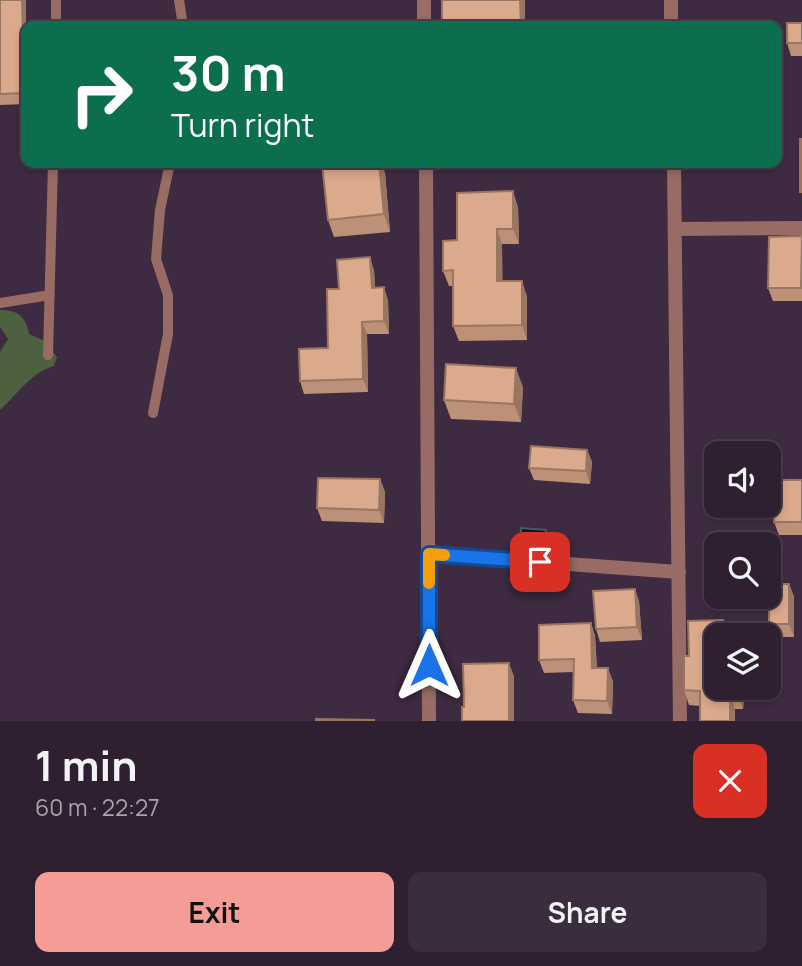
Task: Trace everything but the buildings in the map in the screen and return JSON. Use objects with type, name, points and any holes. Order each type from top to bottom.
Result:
[{"type":"street","points":[[424,0],[424,21]]},
{"type":"street","points":[[671,0],[671,21]]},
{"type":"street","points":[[426,168],[429,721]]},
{"type":"street","points":[[674,168],[680,721]]},
{"type":"street","points":[[676,229],[802,228]]},
{"type":"street","points":[[429,554],[679,572]]},
{"type":"lane","points":[[56,21],[57,0]]},
{"type":"lane","points":[[179,0],[182,21]]},
{"type":"lane","points":[[48,355],[53,168]]},
{"type":"lane","points":[[153,413],[168,334],[168,295],[156,259],[160,210],[169,168]]},
{"type":"lane","points":[[0,303],[50,295]]},
{"type":"green space","points":[[0,310],[11,311],[20,316],[26,323],[29,334],[45,341],[57,357],[54,366],[31,379],[0,410],[0,352],[8,339],[0,327]]},
{"type":"water","points":[[521,528],[546,530],[545,542],[520,541]]},
{"type":"slow traffic","points":[[429,583],[429,554],[444,555]]},
{"type":"route","points":[[429,665],[429,554],[540,562]]}]
